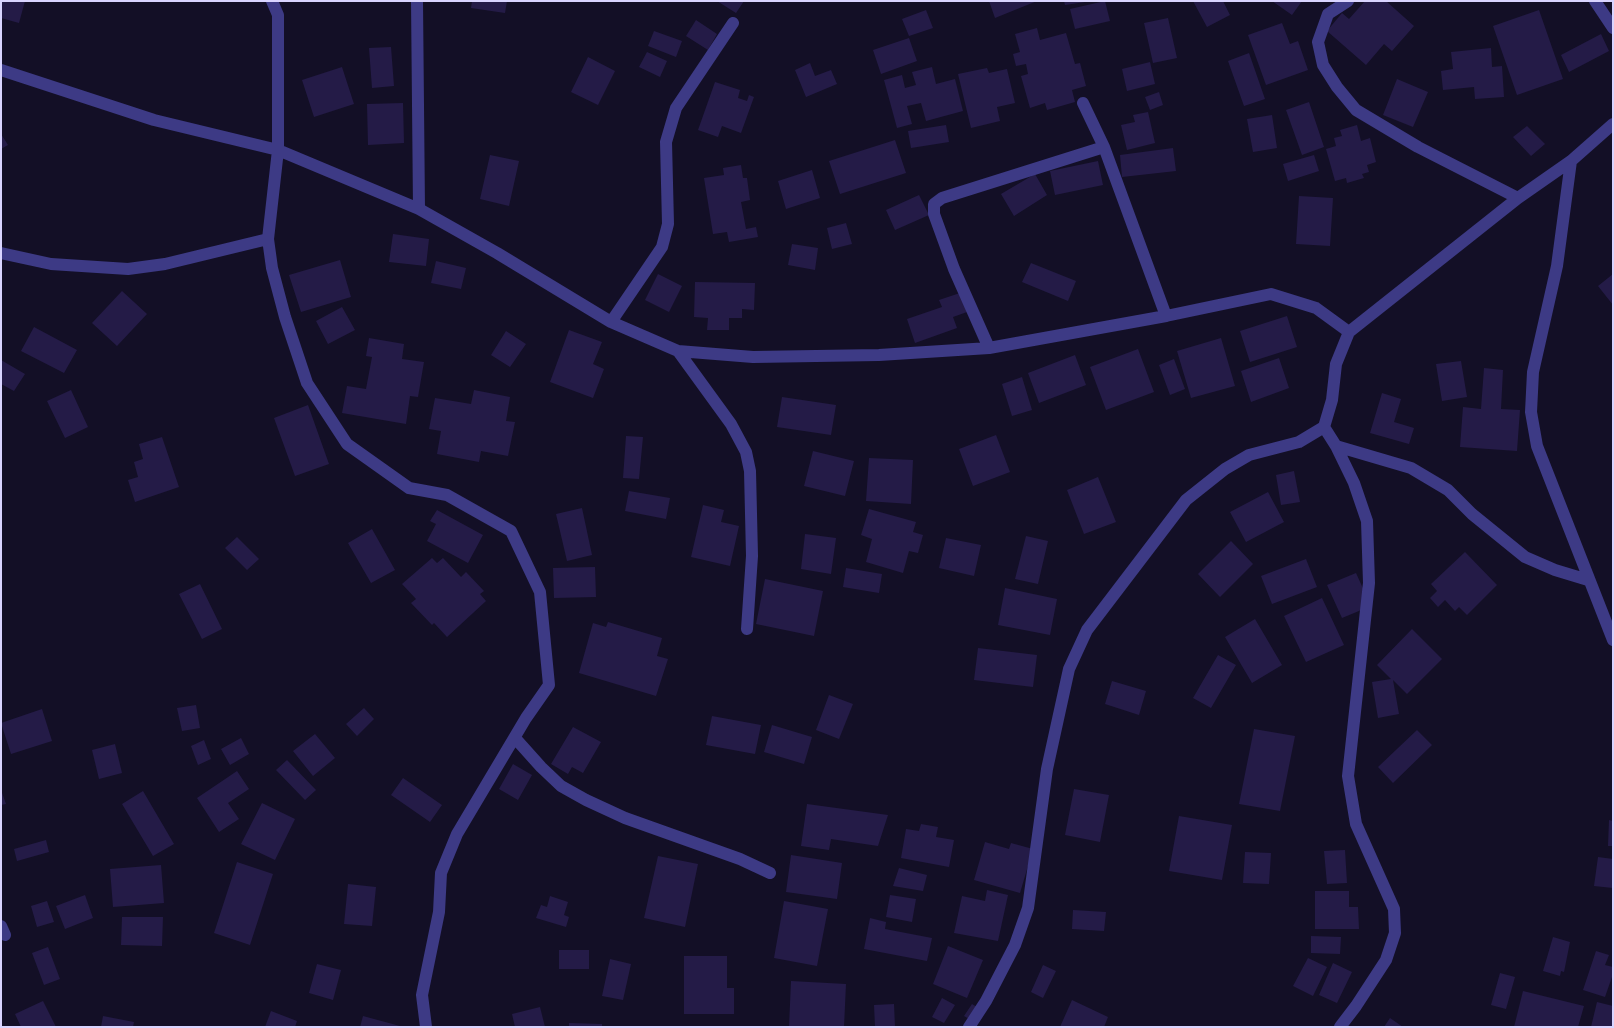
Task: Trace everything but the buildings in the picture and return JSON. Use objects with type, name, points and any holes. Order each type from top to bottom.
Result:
[{"type":"street","points":[[272,1],[278,15],[278,150],[268,239],[272,268],[285,317],[307,383],[347,444],[409,488],[447,495],[511,530],[540,592],[549,685],[514,738],[457,834],[441,873],[439,912],[422,995],[426,1027]]},
{"type":"street","points":[[417,1],[419,209]]},
{"type":"street","points":[[1348,1],[1328,14],[1318,42],[1323,65],[1337,87],[1356,110],[1418,147],[1518,198]]},
{"type":"street","points":[[1595,1],[1613,28]]},
{"type":"street","points":[[611,322],[662,246],[668,224],[666,142],[676,108],[733,23]]},
{"type":"street","points":[[1,70],[154,120],[278,150],[419,209],[497,253],[611,322],[678,351],[753,357],[879,354],[989,348],[1166,316],[1271,294],[1316,308],[1349,332]]},
{"type":"street","points":[[1083,103],[1104,147],[1166,316]]},
{"type":"street","points":[[969,1027],[986,1001],[1014,945],[1028,908],[1047,769],[1069,669],[1087,630],[1186,500],[1225,469],[1249,455],[1299,442],[1324,427],[1332,400],[1336,364],[1349,332],[1518,198],[1571,161],[1613,124]]},
{"type":"street","points":[[989,348],[954,269],[934,214],[934,204],[942,198],[1104,147]]},
{"type":"street","points":[[1571,161],[1557,266],[1533,372],[1531,412],[1537,446],[1588,580],[1612,635]]},
{"type":"street","points":[[1,253],[51,264],[128,269],[165,264],[268,239]]},
{"type":"street","points":[[678,351],[731,424],[746,452],[750,471],[752,556],[747,629]]},
{"type":"street","points":[[1324,427],[1336,446],[1354,483],[1367,521],[1369,583],[1348,776],[1356,824],[1394,909],[1395,933],[1386,960],[1340,1027]]},
{"type":"street","points":[[1336,446],[1411,468],[1448,490],[1472,514],[1525,558],[1588,580]]},
{"type":"street","points":[[514,738],[561,786],[586,800],[626,818],[740,858],[770,873]]}]
